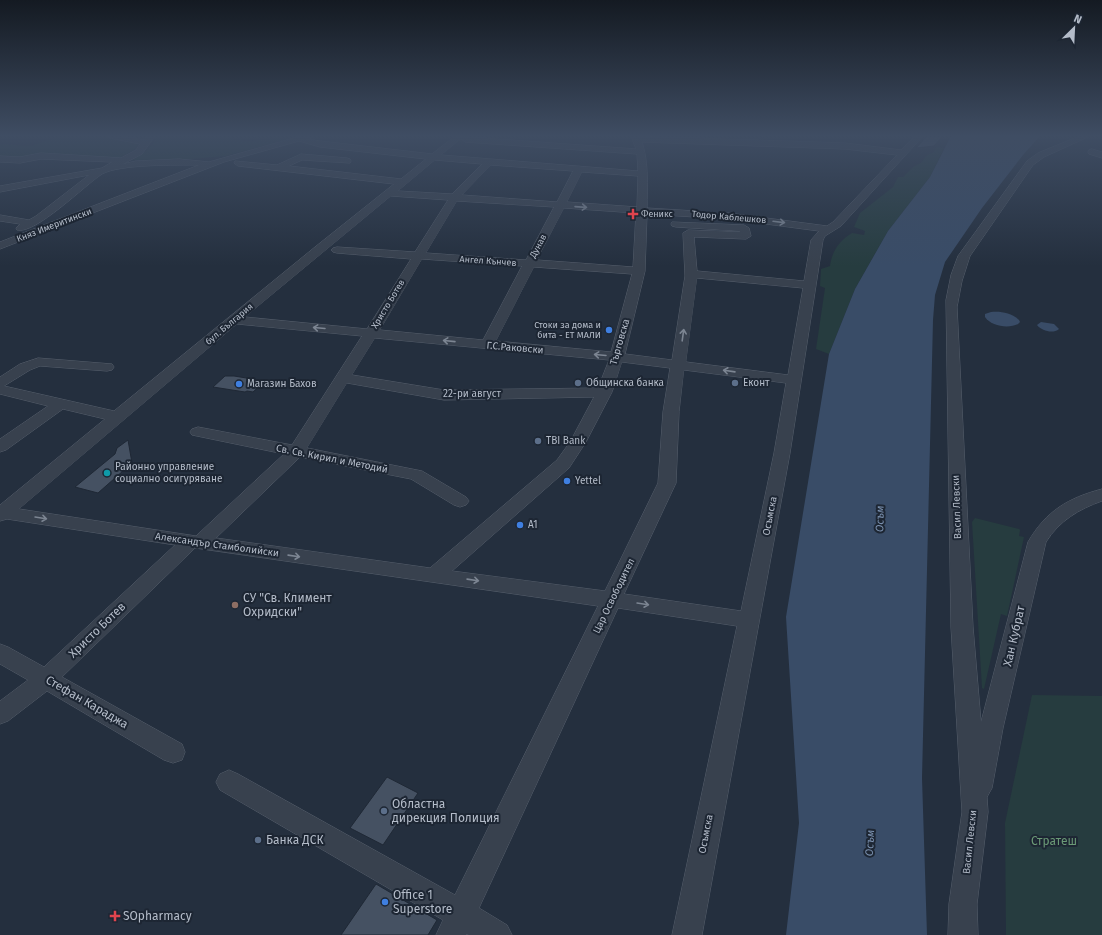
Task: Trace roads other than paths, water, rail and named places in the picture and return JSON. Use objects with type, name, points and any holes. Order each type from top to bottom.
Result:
[{"type":"street","points":[[0,189],[51,180]]},
{"type":"street","points":[[0,237],[30,223],[90,180]]},
{"type":"street","name":"Княз Имеритински","points":[[0,246],[171,180]]},
{"type":"street","points":[[381,180],[402,182]]},
{"type":"street","name":"бул. България","points":[[1,513],[405,180]]},
{"type":"street","name":"Христо Ботев","points":[[0,714],[46,679],[195,542],[296,452],[454,198],[472,180]]},
{"type":"street","name":"Дунав","points":[[487,345],[573,180]]},
{"type":"street","name":"Търговска","points":[[434,575],[563,464],[578,442],[604,392],[617,357],[639,271],[644,180]]},
{"type":"street","name":"Осъмска","points":[[687,935],[782,454],[817,240],[821,234],[837,224],[878,180]]},
{"type":"street","name":"Васил Левски","points":[[963,935],[963,904],[974,812],[962,626],[951,307],[958,271],[964,256],[1018,180]]},
{"type":"street","name":"Тодор Каблешков","points":[[388,193],[703,215]]},
{"type":"street","name":"Тодор Каблешков","points":[[718,216],[748,218],[829,229]]},
{"type":"street","points":[[0,218],[30,223]]},
{"type":"street","name":"Цар Освободител","points":[[456,925],[667,483],[669,471],[668,431],[692,274],[688,233],[746,236],[744,228],[676,224]]},
{"type":"street","name":"Ангел Кънчев","points":[[337,250],[639,271]]},
{"type":"street","points":[[692,274],[810,285]]},
{"type":"street","name":"Г.С.Раковски","points":[[234,320],[617,357],[795,380]]},
{"type":"street","points":[[0,383],[25,367],[38,362],[107,367]]},
{"type":"street","name":"22-ри август","points":[[342,378],[444,395],[604,392]]},
{"type":"street","points":[[0,390],[118,417]]},
{"type":"street","points":[[0,447],[60,404]]},
{"type":"street","name":"Св. Св. Кирил и Методий","points":[[198,432],[416,475],[460,501]]},
{"type":"street","name":"Хан Кубрат","points":[[974,812],[991,728],[1037,542],[1044,529],[1059,515],[1102,495]]},
{"type":"street","name":"Александър Стамболийски","points":[[1,513],[195,542],[612,599],[749,620]]},
{"type":"street","name":"Стефан Караджа","points":[[0,653],[173,752]]},
{"type":"street","points":[[229,782],[350,850],[456,925],[496,935]]},
{"type":"water","name":"Осъм","points":[[928,180],[1004,180],[982,208],[945,262],[935,295],[933,320],[922,778],[927,935],[786,935],[799,823],[786,617],[829,354],[855,289],[888,231]]},
{"type":"water","points":[[991,312],[1010,314],[1020,322],[1014,326],[1000,326],[991,323],[985,317],[985,314]]},
{"type":"water","points":[[1041,322],[1054,324],[1059,329],[1051,332],[1045,330],[1037,325]]},
{"type":"place","name":"Феникс","points":[[633,214]]},
{"type":"place","name":"Стоки за дома и бита - ЕТ МАЛИ","points":[[609,330]]},
{"type":"place","name":"Общинска банка","points":[[578,383]]},
{"type":"place","name":"Еконт","points":[[735,383]]},
{"type":"place","name":"Магазин Бахов","points":[[239,384]]},
{"type":"place","name":"TBI Bank","points":[[538,441]]},
{"type":"place","name":"Районно управление социално осигуряване","points":[[107,473]]},
{"type":"place","name":"Yettel","points":[[567,481]]},
{"type":"place","name":"A1","points":[[520,525]]},
{"type":"place","name":"СУ \"Св. Климент Охридски\"","points":[[235,605]]},
{"type":"place","name":"Областна дирекция Полиция","points":[[384,811]]},
{"type":"place","name":"Банка ДСК","points":[[258,840]]},
{"type":"place","name":"Office 1 Superstore","points":[[385,902]]},
{"type":"place","name":"SOpharmacy","points":[[115,916]]},
{"type":"park label","name":"Стратеш","points":[[1054,841]]}]
